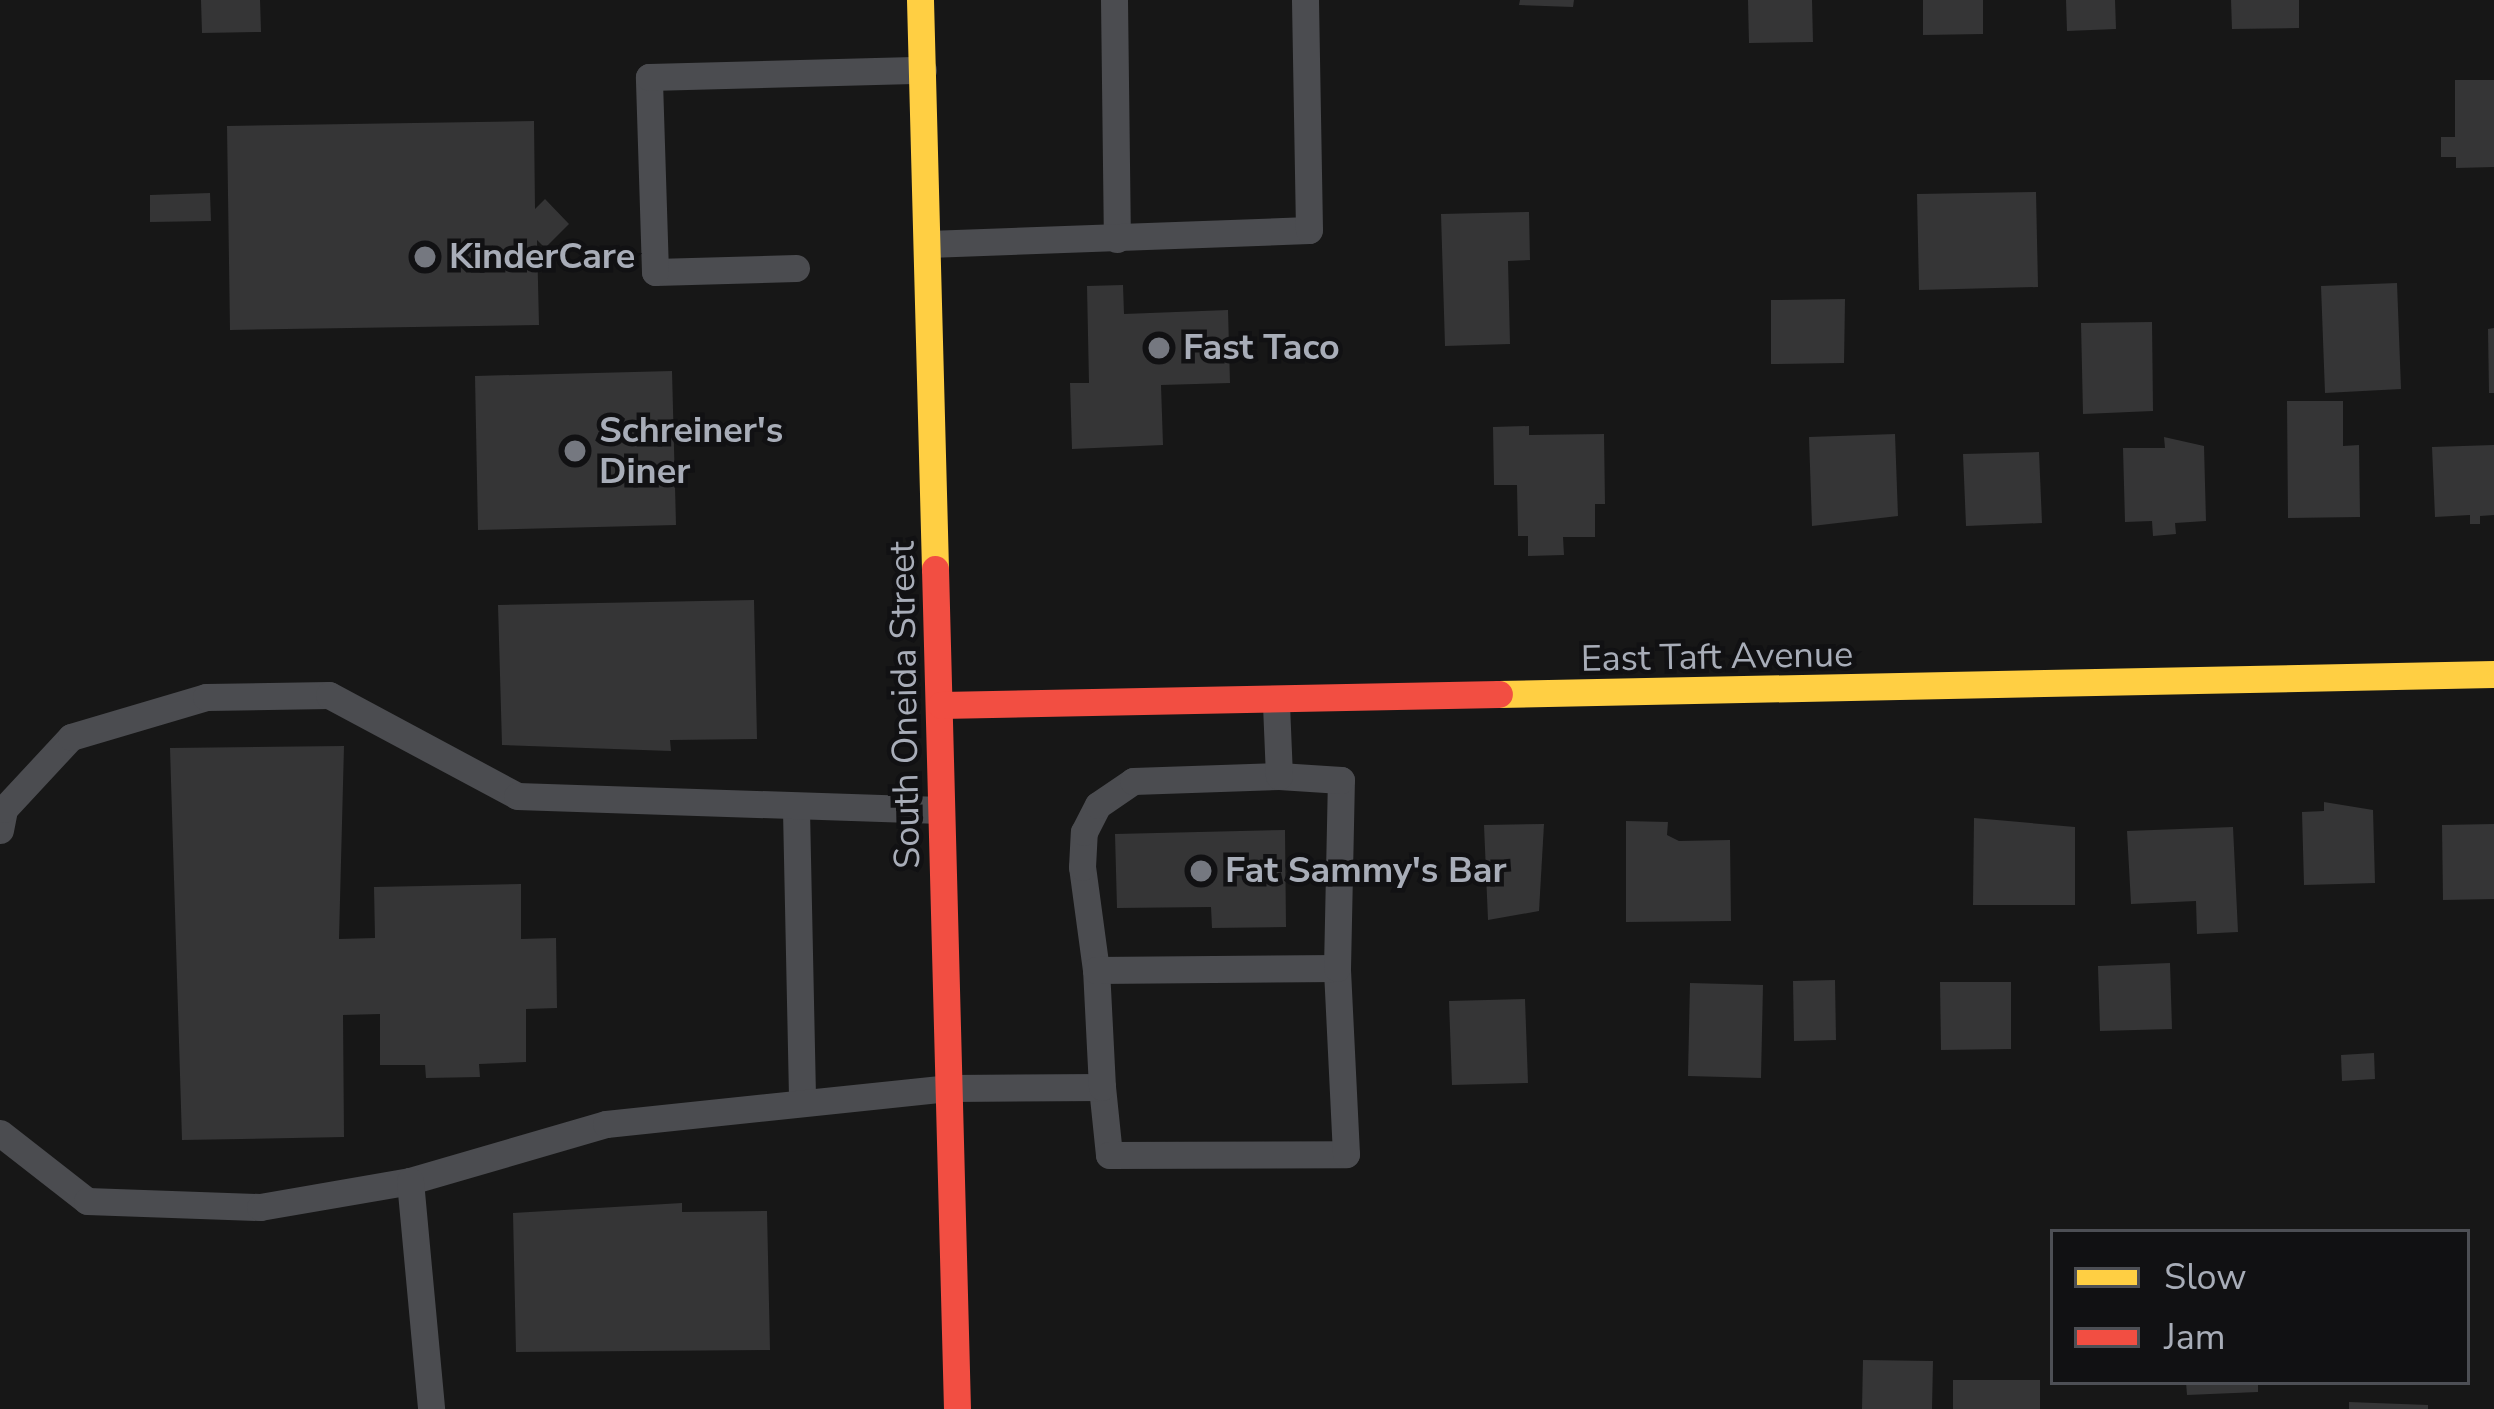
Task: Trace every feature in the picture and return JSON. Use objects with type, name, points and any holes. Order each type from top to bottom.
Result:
[{"type":"street","name":"South Oneida Street","points":[[920,0],[957,1409]]},
{"type":"street","name":"East Taft Avenue","points":[[941,705],[1276,704],[2494,674]]},
{"type":"lane","points":[[1114,0],[1118,239]]},
{"type":"lane","points":[[928,244],[1309,230],[1305,0]]},
{"type":"lane","points":[[796,268],[655,272],[649,77],[923,70]]},
{"type":"lane","points":[[0,830],[4,809],[71,737],[206,697],[329,695],[517,796],[796,810],[944,810]]},
{"type":"lane","points":[[1276,704],[1280,776]]},
{"type":"lane","points":[[1280,776],[1340,780],[1337,968],[1346,1154],[1109,1155],[1096,970],[1082,866],[1084,832],[1098,805],[1133,781],[1280,776]]},
{"type":"lane","points":[[796,810],[802,1100]]},
{"type":"lane","points":[[1096,970],[1337,968]]},
{"type":"lane","points":[[0,1133],[87,1201],[260,1207],[410,1181],[606,1124],[950,1088],[1102,1088]]},
{"type":"lane","points":[[410,1181],[430,1409]]},
{"type":"building","points":[[201,0],[260,0],[261,32],[202,33]]},
{"type":"building","points":[[1520,0],[1574,0],[1573,7],[1519,5]]},
{"type":"building","points":[[1748,0],[1812,0],[1813,42],[1749,43]]},
{"type":"building","points":[[1923,0],[1983,0],[1983,34],[1923,35]]},
{"type":"building","points":[[2066,0],[2115,0],[2116,29],[2067,31]]},
{"type":"building","points":[[2231,0],[2299,0],[2299,28],[2232,29]]},
{"type":"building","points":[[2455,80],[2494,80],[2494,167],[2456,168],[2456,157],[2441,157],[2441,137],[2455,137]]},
{"type":"building","points":[[534,121],[535,209],[545,199],[569,224],[545,248],[537,240],[539,325],[230,330],[227,126]]},
{"type":"building","points":[[2036,192],[2038,287],[1919,290],[1917,194]]},
{"type":"building","points":[[210,193],[211,221],[150,222],[150,195]]},
{"type":"building","points":[[1529,212],[1530,260],[1508,261],[1510,344],[1445,346],[1441,214]]},
{"type":"building","points":[[2397,283],[2401,389],[2325,393],[2321,286]]},
{"type":"building","name":"Fast Taco","points":[[1123,285],[1124,314],[1228,310],[1230,383],[1161,385],[1163,445],[1072,449],[1070,383],[1089,383],[1087,286]]},
{"type":"building","points":[[1845,299],[1844,363],[1771,364],[1771,300]]},
{"type":"building","points":[[2152,322],[2153,411],[2083,414],[2081,323]]},
{"type":"building","points":[[2494,328],[2494,393],[2489,393],[2488,329]]},
{"type":"building","name":"Schreiner's Diner","points":[[672,371],[676,525],[478,530],[475,376]]},
{"type":"building","points":[[2287,401],[2343,401],[2343,446],[2359,445],[2360,517],[2288,518]]},
{"type":"building","points":[[1529,426],[1529,435],[1604,434],[1605,504],[1595,504],[1595,537],[1563,537],[1564,555],[1528,556],[1528,536],[1518,536],[1517,485],[1494,485],[1493,427]]},
{"type":"building","points":[[1895,434],[1898,516],[1812,526],[1809,437]]},
{"type":"building","points":[[2164,437],[2204,446],[2206,521],[2175,523],[2176,534],[2153,536],[2152,521],[2125,522],[2123,448],[2165,448]]},
{"type":"building","points":[[2494,445],[2494,515],[2480,516],[2480,524],[2470,524],[2470,515],[2435,517],[2432,447]]},
{"type":"building","points":[[2039,452],[2042,523],[1966,526],[1963,454]]},
{"type":"building","points":[[754,600],[757,739],[670,740],[671,751],[502,745],[498,605]]},
{"type":"building","points":[[344,746],[339,939],[375,938],[374,887],[521,884],[521,939],[556,938],[557,1008],[526,1009],[526,1062],[479,1064],[480,1077],[426,1078],[425,1065],[380,1065],[380,1014],[343,1015],[344,1137],[182,1140],[170,748]]},
{"type":"building","points":[[2324,802],[2373,810],[2375,883],[2304,885],[2302,812],[2324,811]]},
{"type":"building","points":[[1974,818],[2075,827],[2075,905],[1973,905]]},
{"type":"building","points":[[1626,821],[1668,822],[1667,835],[1679,841],[1730,840],[1731,921],[1626,922]]},
{"type":"building","points":[[1544,824],[1539,911],[1488,920],[1484,825]]},
{"type":"building","points":[[2494,824],[2494,899],[2443,900],[2442,825]]},
{"type":"building","points":[[2233,827],[2238,932],[2197,934],[2196,901],[2131,904],[2127,831]]},
{"type":"building","name":"Fat Sammy's Bar","points":[[1285,830],[1286,927],[1212,928],[1211,907],[1117,908],[1115,834]]},
{"type":"building","points":[[2170,963],[2172,1029],[2100,1031],[2098,966]]},
{"type":"building","points":[[1835,980],[1836,1040],[1794,1041],[1793,981]]},
{"type":"building","points":[[1940,982],[2011,982],[2011,1049],[1941,1050]]},
{"type":"building","points":[[1690,983],[1763,985],[1761,1078],[1688,1076]]},
{"type":"building","points":[[1525,999],[1528,1083],[1452,1085],[1449,1001]]},
{"type":"building","points":[[2374,1053],[2375,1079],[2342,1081],[2341,1055]]},
{"type":"building","points":[[682,1203],[682,1212],[767,1211],[770,1350],[516,1352],[513,1213]]},
{"type":"building","points":[[1863,1360],[1933,1361],[1932,1409],[1862,1409]]},
{"type":"building","points":[[1953,1380],[2040,1380],[2040,1409],[1953,1409]]},
{"type":"building","points":[[2186,1385],[2258,1385],[2258,1392],[2187,1395]]},
{"type":"building","points":[[2349,1402],[2428,1405],[2428,1409],[2349,1409]]},
{"type":"traffic: slow","points":[[920,0],[935,569]]},
{"type":"traffic: slow","points":[[1499,694],[2494,674]]},
{"type":"traffic: jam","points":[[935,569],[957,1409]]},
{"type":"traffic: jam","points":[[941,705],[1499,694]]},
{"type":"place","name":"KinderCare","points":[[425,257]]},
{"type":"place","name":"Fast Taco","points":[[1159,348]]},
{"type":"place","name":"Schreiner's Diner","points":[[575,451]]},
{"type":"place","name":"Fat Sammy's Bar","points":[[1201,871]]}]
